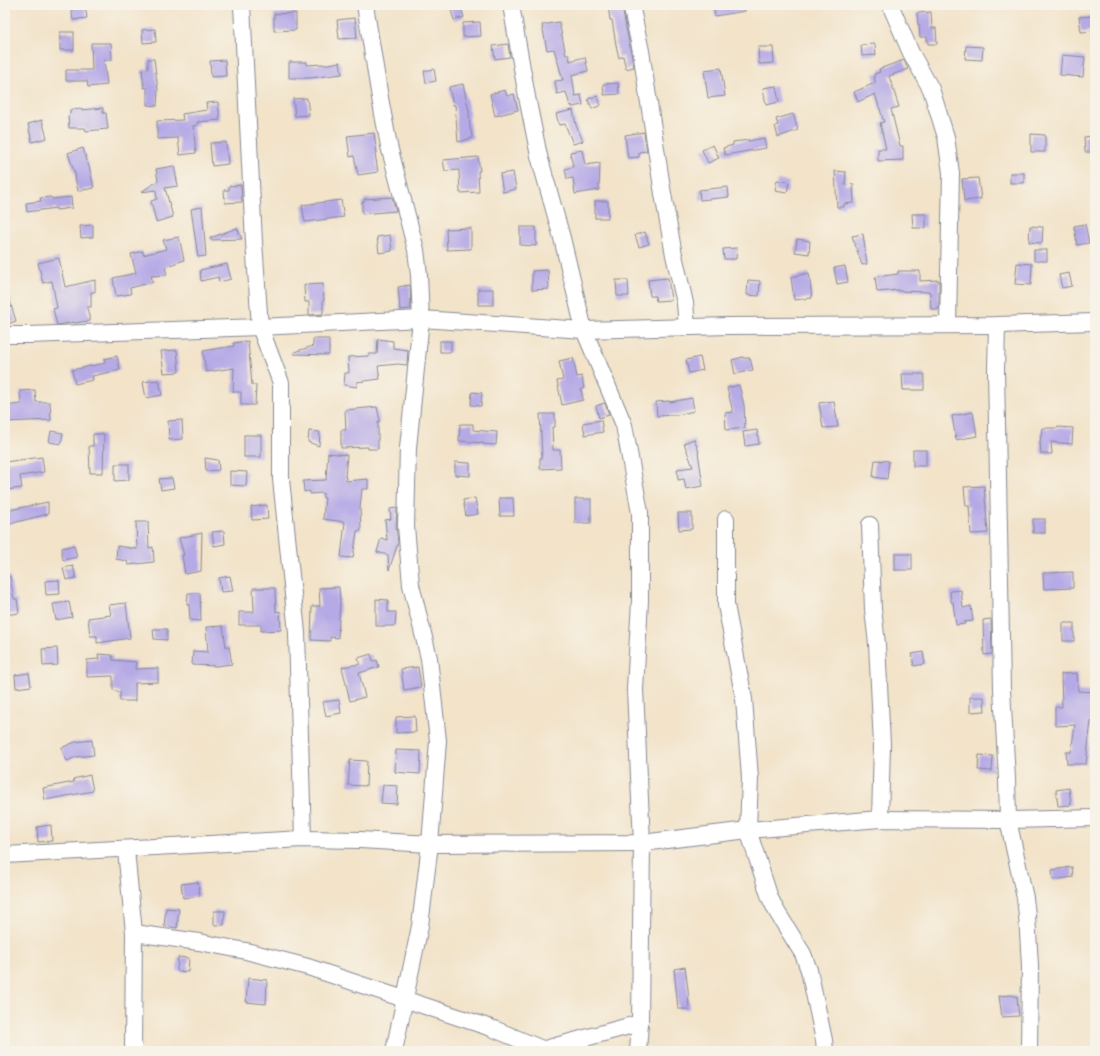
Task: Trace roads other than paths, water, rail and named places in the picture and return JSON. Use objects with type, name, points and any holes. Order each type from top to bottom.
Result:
[{"type":"street","points":[[242,5],[254,242],[260,326],[281,384],[281,479],[297,633],[303,839]]},
{"type":"street","points":[[365,5],[389,146],[416,250],[419,275],[422,319],[408,448],[406,526],[411,585],[429,658],[438,741],[430,844],[420,926],[394,1051]]},
{"type":"street","points":[[511,5],[539,156],[562,238],[584,330],[624,425],[640,514],[640,601],[634,689],[642,843],[640,1023],[638,1051]]},
{"type":"street","points":[[631,5],[641,51],[674,255],[685,303],[687,327]]},
{"type":"street","points":[[891,5],[911,53],[931,89],[946,137],[951,173],[948,325]]},
{"type":"street","points":[[5,335],[422,319],[584,330],[687,327],[997,325],[1095,322]]},
{"type":"street","points":[[997,325],[996,378],[1002,689],[1008,820],[1025,898],[1027,915],[1030,966],[1028,1051]]},
{"type":"street","points":[[726,519],[726,605],[744,699],[750,778],[748,830],[770,898],[803,954],[809,970],[825,1051]]},
{"type":"street","points":[[870,525],[873,609],[877,644],[882,745],[880,819]]},
{"type":"street","points":[[5,855],[126,850],[303,839],[360,840],[430,844],[642,843],[748,830],[880,819],[1008,820],[1095,818]]},
{"type":"street","points":[[126,850],[134,933],[133,1051]]},
{"type":"street","points":[[134,933],[199,942],[246,951],[308,967],[494,1029],[546,1050],[640,1023]]}]
